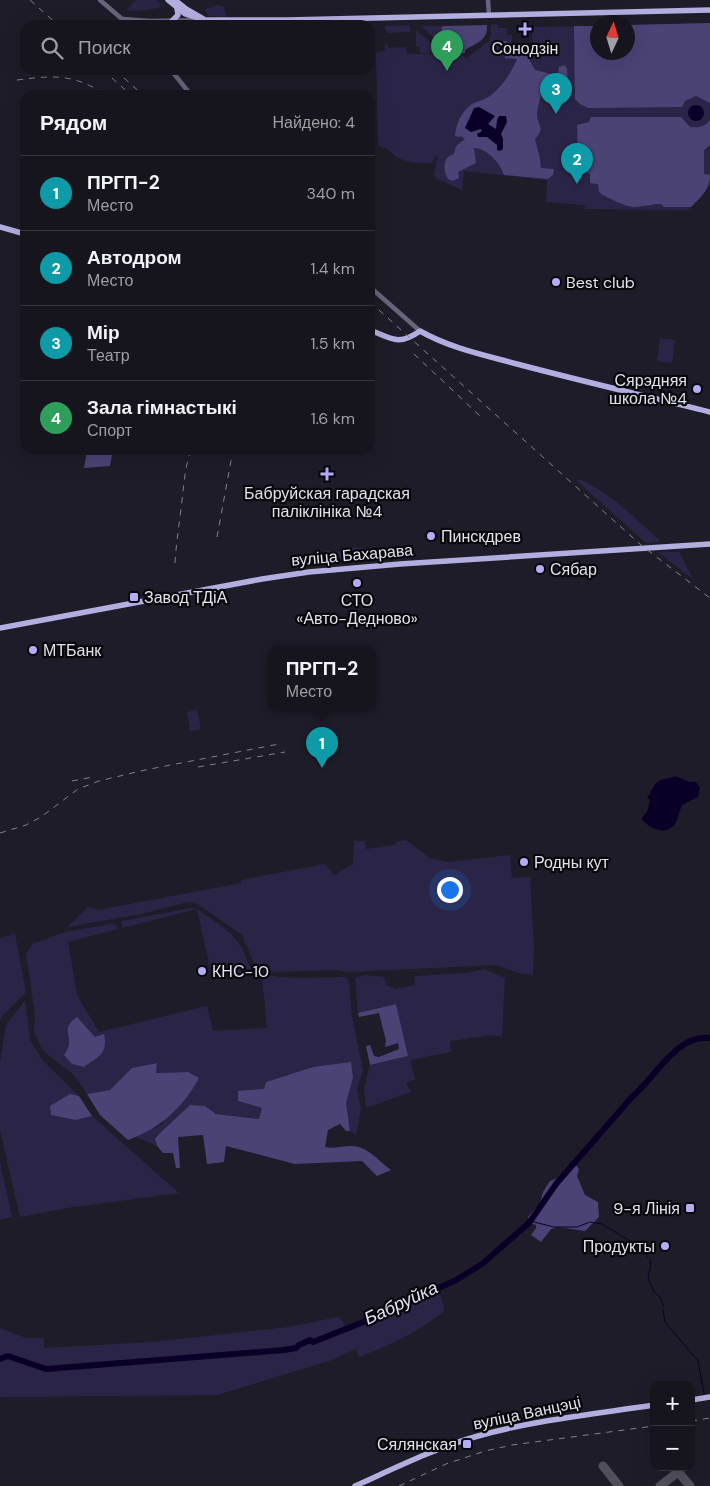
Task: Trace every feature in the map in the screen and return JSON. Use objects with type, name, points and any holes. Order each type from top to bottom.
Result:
[{"type":"main road","points":[[168,0],[190,17],[205,20],[296,20],[710,10]]},
{"type":"main road","points":[[175,0],[205,20]]},
{"type":"main road","points":[[172,20],[178,15],[177,8]]},
{"type":"main road","points":[[0,228],[20,233]]},
{"type":"main road","points":[[375,332],[398,340],[407,339],[420,331],[432,338],[461,348],[596,385],[710,412]]},
{"type":"main road","name":"вуліца Бахарава","points":[[0,628],[243,582],[309,572],[400,564],[710,544]]},
{"type":"main road","points":[[695,1399],[710,1397]]},
{"type":"main road","name":"вуліца Ванцэці","points":[[355,1486],[410,1461],[477,1436],[511,1428],[650,1406]]},
{"type":"street","points":[[100,0],[123,19],[136,20]]},
{"type":"street","points":[[488,0],[489,15]]},
{"type":"street","points":[[172,20],[205,20]]},
{"type":"street","points":[[175,75],[187,90]]},
{"type":"street","points":[[375,290],[420,331]]},
{"type":"shaded area","points":[[136,0],[156,0],[161,4],[159,8],[136,11],[127,10]]},
{"type":"shaded area","points":[[217,5],[224,7],[226,17],[208,16],[205,9]]},
{"type":"shaded area","points":[[710,23],[710,184],[701,197],[688,210],[585,209],[585,205],[546,202],[547,180],[464,171],[462,190],[437,179],[434,175],[438,155],[431,163],[411,162],[399,158],[386,148],[378,146],[376,53],[385,51],[385,44],[389,48],[406,47],[407,54],[464,56],[466,59],[489,41],[491,25],[497,24],[498,28],[507,28],[507,35],[512,35],[512,46],[506,41],[506,58],[532,58],[532,27],[590,26],[590,60],[635,60],[635,25]]},
{"type":"shaded area","points":[[710,23],[710,103],[696,96],[685,101],[682,107],[588,108],[575,99],[574,26],[590,26],[590,60],[635,60],[635,25]]},
{"type":"shaded area","points":[[410,25],[410,32],[387,33],[384,26]]},
{"type":"shaded area","points":[[487,25],[486,35],[465,50],[465,53],[453,54],[448,51],[447,35],[441,29],[443,26]]},
{"type":"shaded area","points":[[421,26],[443,26],[442,29],[447,35],[448,51]]},
{"type":"shaded area","points":[[416,30],[443,53],[420,53],[419,47],[416,47]]},
{"type":"shaded area","points":[[503,41],[512,46],[520,46],[522,53],[532,54],[532,58],[529,59],[535,70],[556,75],[554,80],[543,91],[540,98],[537,118],[540,132],[535,139],[541,168],[554,169],[553,175],[548,179],[504,175],[493,157],[484,151],[474,148],[476,163],[458,172],[459,178],[453,181],[446,176],[445,165],[447,158],[454,154],[456,146],[465,139],[461,136],[455,136],[460,118],[472,104],[487,98],[501,86],[517,59],[505,58]]},
{"type":"shaded area","points":[[564,65],[567,68],[568,84],[565,98],[561,99],[561,91],[556,85],[559,67]]},
{"type":"shaded area","points":[[696,105],[704,113],[696,121],[688,113]]},
{"type":"shaded area","points":[[479,107],[495,116],[488,124],[496,129],[499,116],[506,116],[507,122],[501,134],[503,149],[500,151],[497,150],[497,145],[487,137],[478,137],[477,134],[482,131],[481,129],[471,132],[465,128],[474,108]]},
{"type":"shaded area","points":[[591,117],[681,117],[690,127],[704,126],[710,120],[710,145],[704,150],[704,174],[710,175],[710,180],[704,192],[691,207],[664,207],[661,204],[632,207],[616,202],[602,194],[599,192],[598,184],[590,183],[590,174],[578,168],[577,125],[589,122]]},
{"type":"shaded area","points":[[660,338],[675,340],[672,363],[657,361]]},
{"type":"shaded area","points":[[86,455],[112,455],[110,466],[84,468]]},
{"type":"shaded area","points":[[579,479],[601,491],[621,506],[659,542],[646,543],[577,481]]},
{"type":"shaded area","points":[[347,547],[399,551],[398,557],[345,560],[322,550],[343,552],[346,551]]},
{"type":"shaded area","points":[[658,552],[679,552],[693,579]]},
{"type":"shaded area","points":[[197,710],[201,729],[190,731],[187,712]]},
{"type":"shaded area","points":[[675,776],[690,782],[696,782],[700,787],[698,797],[682,805],[676,823],[671,828],[662,831],[658,830],[642,820],[647,812],[650,800],[647,798],[653,787],[662,779]]},
{"type":"shaded area","points":[[406,840],[430,858],[448,862],[510,855],[512,878],[530,877],[534,947],[533,975],[518,973],[496,965],[347,972],[337,970],[271,972],[255,965],[242,935],[196,903],[188,902],[141,914],[68,927],[88,907],[98,910],[241,883],[241,880],[325,864],[334,875],[353,864],[354,841],[365,841],[366,849],[395,845],[396,842]]},
{"type":"shaded area","points":[[191,908],[197,909],[122,928],[122,921]]},
{"type":"shaded area","points":[[197,909],[220,924],[235,938],[241,946],[249,965],[254,970],[271,976],[284,977],[346,977],[349,982],[352,1016],[363,1071],[357,1088],[361,1109],[356,1135],[350,1131],[346,1103],[353,1078],[313,1067],[266,1082],[264,1089],[238,1101],[262,1108],[260,1119],[216,1114],[205,1106],[155,1137],[157,1146],[136,1137],[162,1124],[188,1072],[156,1073],[157,1063],[132,1068],[110,1090],[87,1094],[74,1075],[43,1051],[34,1032],[35,1015],[26,954],[32,944],[65,932],[111,924],[116,925],[118,929],[68,942],[77,995],[99,1032],[207,1006],[213,1031],[267,1028],[262,975],[241,975],[240,972],[233,973],[230,969],[211,973]]},
{"type":"shaded area","points":[[15,934],[26,992],[2,1016],[0,1021],[0,938]]},
{"type":"shaded area","points":[[484,969],[505,978],[502,1037],[492,1035],[450,1041],[451,1052],[410,1060],[415,1079],[406,1083],[411,1092],[366,1108],[364,1088],[370,1065],[408,1056],[396,1004],[358,1013],[355,978],[365,975],[384,977],[386,985],[396,989],[414,985],[415,976],[466,973]]},
{"type":"shaded area","points":[[25,1000],[30,1040],[43,1061],[79,1096],[70,1094],[76,1120],[92,1116],[179,1193],[67,1208],[20,1217],[0,1130],[0,1062],[6,1025]]},
{"type":"shaded area","points":[[396,1004],[408,1056],[370,1065],[366,1046],[370,1045],[374,1056],[379,1057],[399,1049],[398,1043],[385,1047],[386,1041],[379,1013],[359,1017],[358,1013]]},
{"type":"shaded area","points":[[77,1017],[95,1037],[104,1034],[105,1041],[101,1054],[84,1067],[72,1064],[64,1055],[69,1045],[68,1027]]},
{"type":"shaded area","points":[[351,1062],[353,1078],[346,1103],[350,1131],[346,1131],[340,1124],[328,1130],[325,1147],[352,1146],[363,1148],[391,1170],[377,1176],[362,1161],[295,1164],[226,1146],[224,1162],[207,1164],[203,1135],[178,1137],[180,1168],[176,1168],[173,1153],[163,1153],[157,1146],[155,1138],[190,1105],[205,1106],[216,1114],[259,1119],[262,1108],[238,1101],[238,1091],[264,1089],[266,1082],[313,1067]]},
{"type":"shaded area","points":[[157,1063],[156,1073],[188,1072],[199,1078],[186,1099],[169,1116],[150,1130],[128,1140],[100,1115],[87,1094],[110,1090],[132,1068]]},
{"type":"shaded area","points":[[70,1094],[79,1096],[92,1116],[76,1120],[51,1115],[50,1106]]},
{"type":"shaded area","points":[[0,1162],[12,1217],[0,1220]]},
{"type":"shaded area","points":[[572,1164],[577,1166],[579,1170],[577,1176],[585,1195],[598,1202],[599,1217],[585,1231],[558,1227],[551,1229],[541,1242],[531,1235],[536,1225],[529,1223],[528,1217],[540,1203],[543,1192],[550,1181],[560,1177]]},
{"type":"shaded area","points":[[439,1291],[444,1306],[443,1312],[393,1343],[359,1357],[356,1349],[329,1361],[217,1395],[0,1397],[0,1328],[26,1338],[44,1338],[44,1348],[153,1342],[288,1327],[338,1317],[342,1320],[347,1332]]},
{"type":"waterway","name":"Бабруйка","points":[[0,1359],[8,1356],[46,1369],[284,1350],[296,1348],[310,1340],[313,1342],[381,1315],[456,1280],[482,1264],[529,1223],[556,1184],[676,1050],[698,1039],[710,1038]]},
{"type":"waterway","points":[[530,1221],[554,1227],[577,1227],[590,1222],[602,1224],[638,1246],[648,1257]]},
{"type":"waterway","points":[[650,1260],[648,1278],[654,1292],[660,1297],[664,1307]]},
{"type":"waterway","points":[[663,1310],[665,1322],[698,1361],[704,1394]]},
{"type":"taxiway","points":[[603,1466],[619,1486]]},
{"type":"taxiway","points":[[660,1486],[678,1472],[690,1486]]},
{"type":"railway","points":[[30,0],[52,20]]},
{"type":"railway","points":[[109,75],[125,90]]},
{"type":"railway","points":[[121,75],[137,90]]},
{"type":"railway","points":[[17,80],[43,77],[64,78],[84,83],[98,90]]},
{"type":"railway","points":[[375,306],[641,545],[710,598]]},
{"type":"railway","points":[[414,354],[480,416]]},
{"type":"railway","points":[[175,563],[184,479],[190,455]]},
{"type":"railway","points":[[217,537],[232,455]]},
{"type":"railway","points":[[0,833],[26,825],[41,817],[78,789],[99,781],[145,770],[279,744]]},
{"type":"railway","points":[[198,767],[285,752]]},
{"type":"railway","points":[[72,781],[93,777]]},
{"type":"railway","points":[[695,1420],[710,1418]]},
{"type":"railway","points":[[399,1486],[446,1464],[485,1451],[512,1445],[650,1427]]},
{"type":"place","name":"Сонодзін","points":[[525,29]]},
{"type":"place","name":"Зала гімнастыкі","points":[[447,71]]},
{"type":"place","name":"Мір","points":[[556,114]]},
{"type":"place","name":"Автодром","points":[[577,184]]},
{"type":"place","name":"Best club","points":[[556,282]]},
{"type":"place","name":"Сярэдняя школа №4","points":[[697,389]]},
{"type":"place","name":"Бабруйская гарадская паліклініка №4","points":[[327,474]]},
{"type":"place","name":"Пинскдрев","points":[[431,536]]},
{"type":"place","name":"Сябар","points":[[540,569]]},
{"type":"place","name":"СТО «Авто-Дедново»","points":[[357,583]]},
{"type":"place","name":"Завод ТДіА","points":[[134,597]]},
{"type":"place","name":"МТБанк","points":[[33,650]]},
{"type":"place","name":"ПРГП-2","points":[[322,768]]},
{"type":"place","name":"Родны кут","points":[[524,862]]},
{"type":"place","name":"КНС-10","points":[[202,971]]},
{"type":"place","name":"9-я Лінія","points":[[690,1208]]},
{"type":"place","name":"Продукты","points":[[665,1246]]},
{"type":"place","name":"Сялянская","points":[[467,1444]]}]
